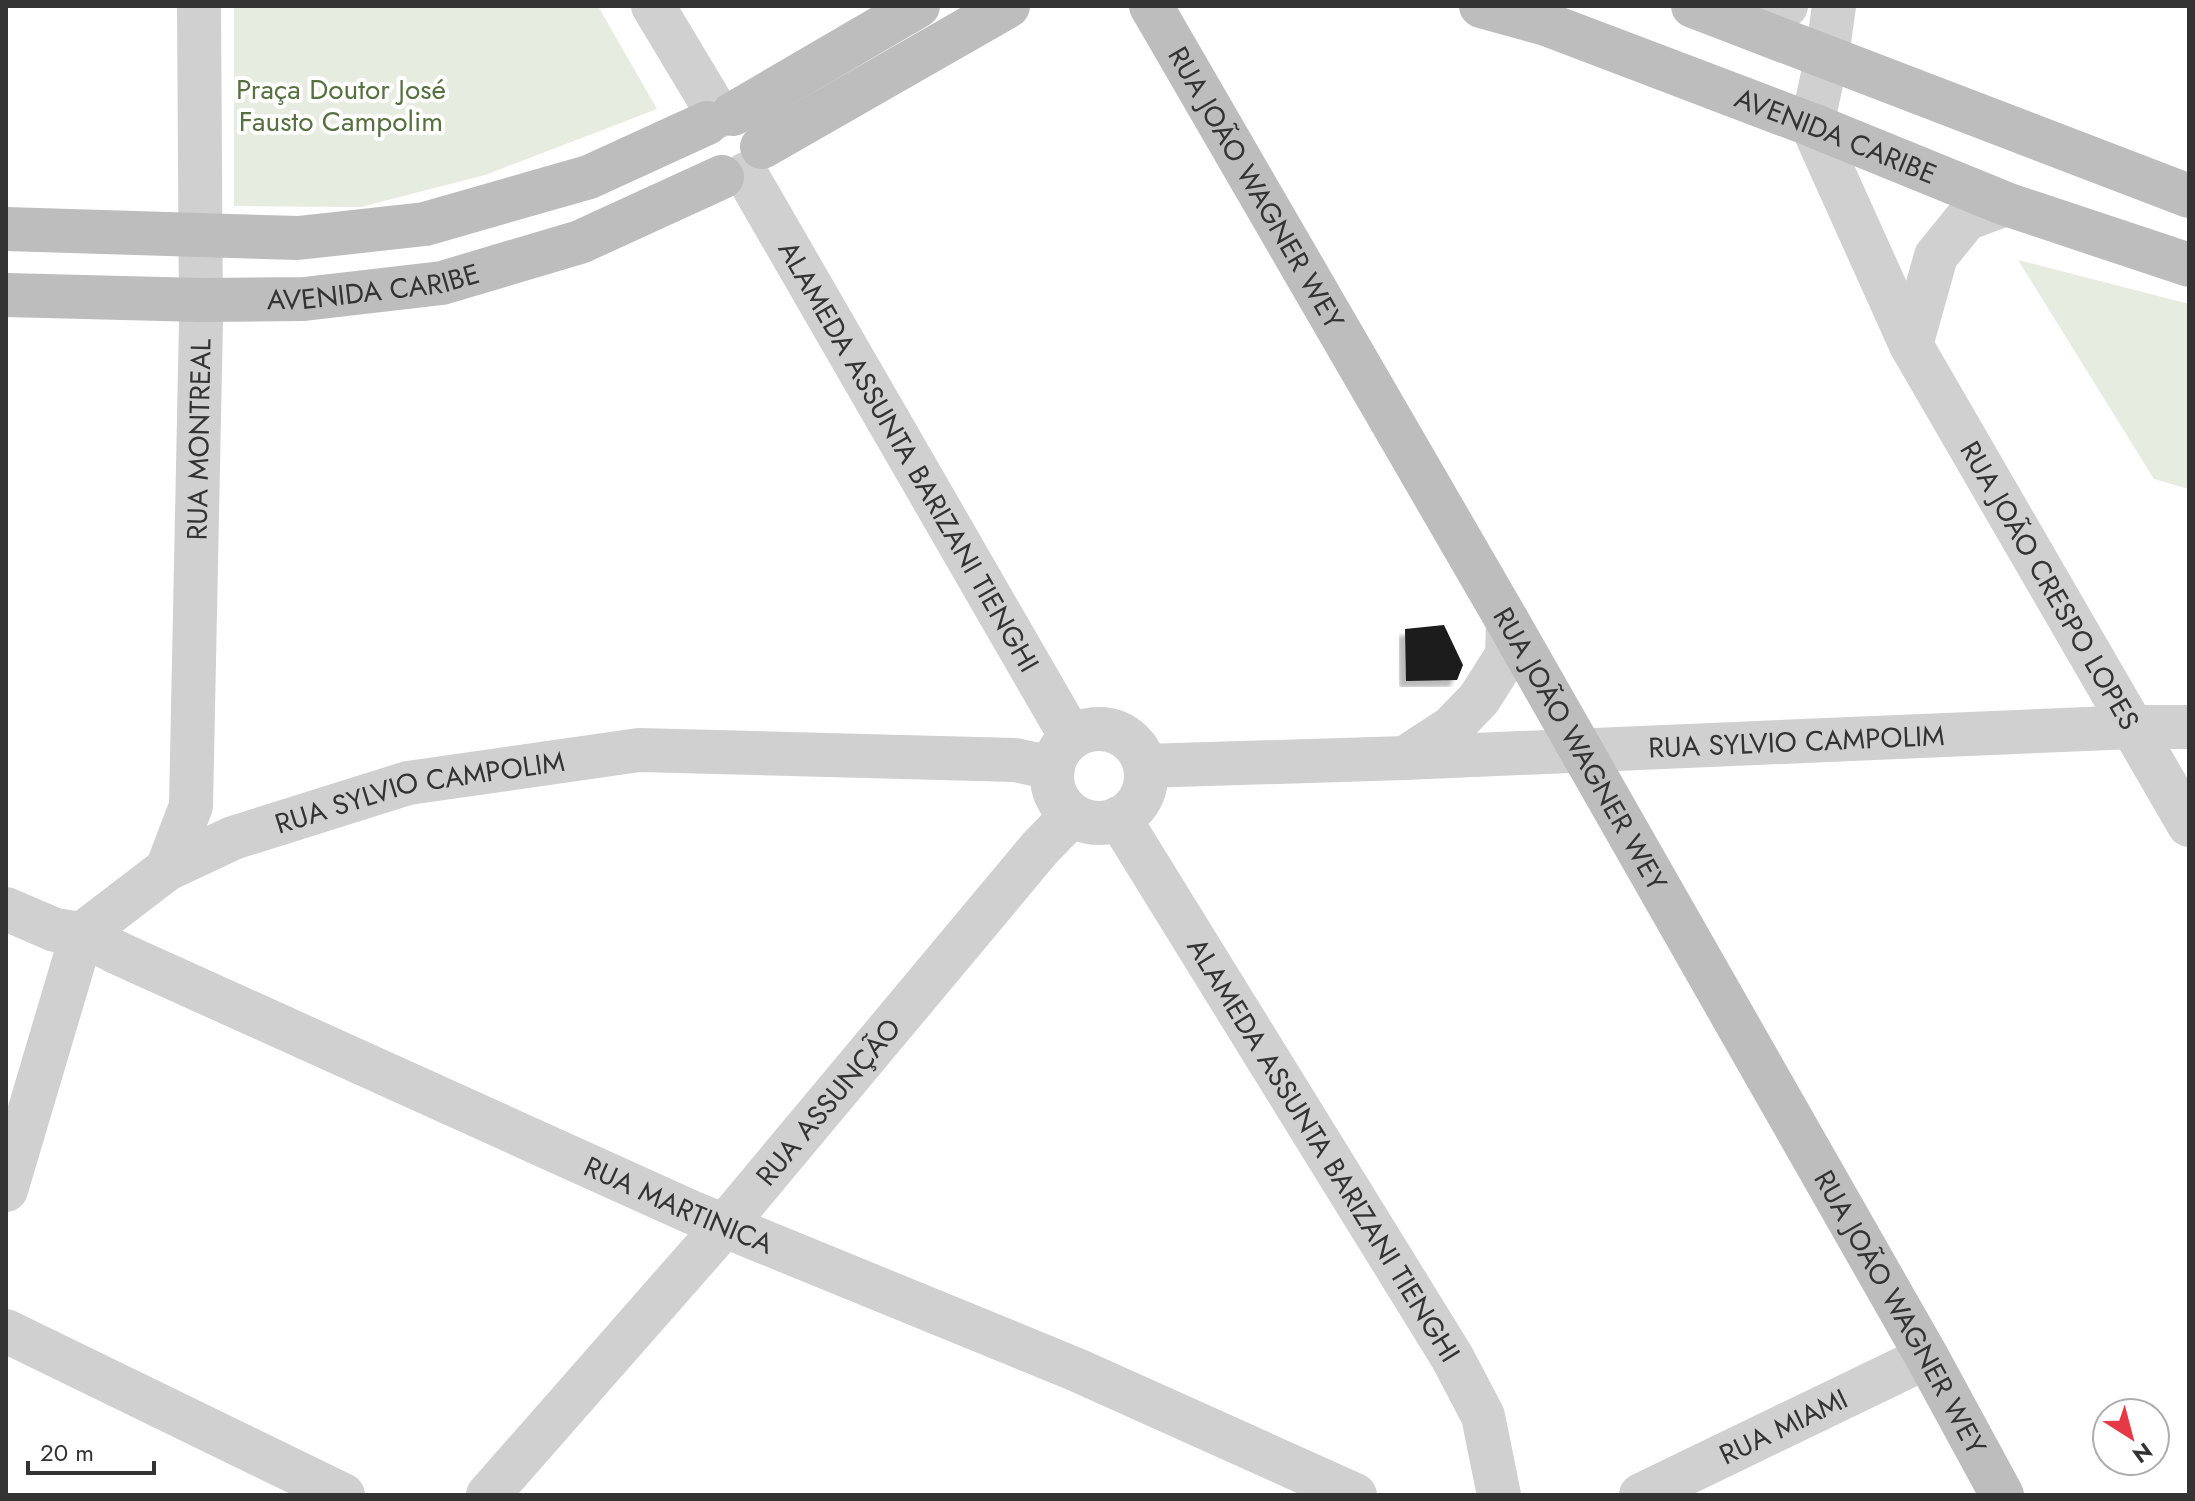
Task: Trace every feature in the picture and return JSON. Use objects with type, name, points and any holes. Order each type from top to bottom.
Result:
[{"type":"street","name":"RUA MONTREAL","points":[[167,869],[191,806],[201,300],[199,6]]},
{"type":"street","points":[[653,6],[720,118]]},
{"type":"street","name":"AVENIDA CARIBE","points":[[6,229],[298,238],[425,224],[589,177],[720,118],[918,6]]},
{"type":"street","name":"AVENIDA CARIBE","points":[[6,295],[304,299],[442,283],[580,242],[743,166],[1008,6]]},
{"type":"street","name":"RUA JOÃO WAGNER WEY","points":[[1151,6],[1508,622],[1927,1357],[2002,1495]]},
{"type":"street","name":"AVENIDA CARIBE","points":[[1481,6],[1546,24],[1812,125],[2006,204],[2189,265]]},
{"type":"street","points":[[1693,6],[1768,16],[1827,56],[2189,196]]},
{"type":"street","points":[[1812,125],[1834,6]]},
{"type":"street","points":[[740,115],[757,127],[761,137],[743,166],[706,168],[700,159],[699,138],[720,118],[740,115]]},
{"type":"street","name":"RUA JOÃO CRESPO LOPES","points":[[1812,125],[1911,345],[2189,825]]},
{"type":"street","name":"ALAMEDA ASSUNTA BARIZANI TIENGHI","points":[[743,166],[1062,753]]},
{"type":"street","points":[[1911,345],[1936,256],[1966,219],[2006,204]]},
{"type":"street","points":[[1405,758],[1451,728],[1479,699],[1507,655],[1508,622]]},
{"type":"street","name":"RUA SYLVIO CAMPOLIM","points":[[1145,766],[2189,727]]},
{"type":"street","points":[[1098,729],[1114,731],[1128,739],[1139,751],[1145,766],[1141,796],[1132,809],[1104,823],[1087,822],[1072,815],[1061,805],[1051,777],[1062,753],[1082,732],[1098,729]]},
{"type":"street","name":"RUA SYLVIO CAMPOLIM","points":[[82,934],[167,869],[233,838],[408,783],[639,750],[1015,760],[1062,753]]},
{"type":"street","name":"RUA ASSUNÇÃO","points":[[488,1495],[726,1224],[1030,860],[1072,815]]},
{"type":"street","name":"ALAMEDA ASSUNTA BARIZANI TIENGHI","points":[[1119,818],[1452,1357],[1483,1416],[1499,1495]]},
{"type":"street","name":"RUA MARTINICA","points":[[6,909],[55,930],[82,934],[691,1212],[1077,1370],[1355,1495]]},
{"type":"street","points":[[6,1190],[82,934]]},
{"type":"street","points":[[6,1331],[343,1495]]},
{"type":"street","name":"RUA MIAMI","points":[[1641,1495],[1927,1357]]},
{"type":"green space","name":"Praça Doutor José Fausto Campolim","points":[[234,6],[598,6],[657,109],[485,175],[361,207],[234,206]]},
{"type":"green space","points":[[2018,260],[2189,304],[2189,489],[2154,479]]},
{"type":"building","points":[[1444,625],[1463,665],[1457,680],[1406,681],[1405,629]]}]
